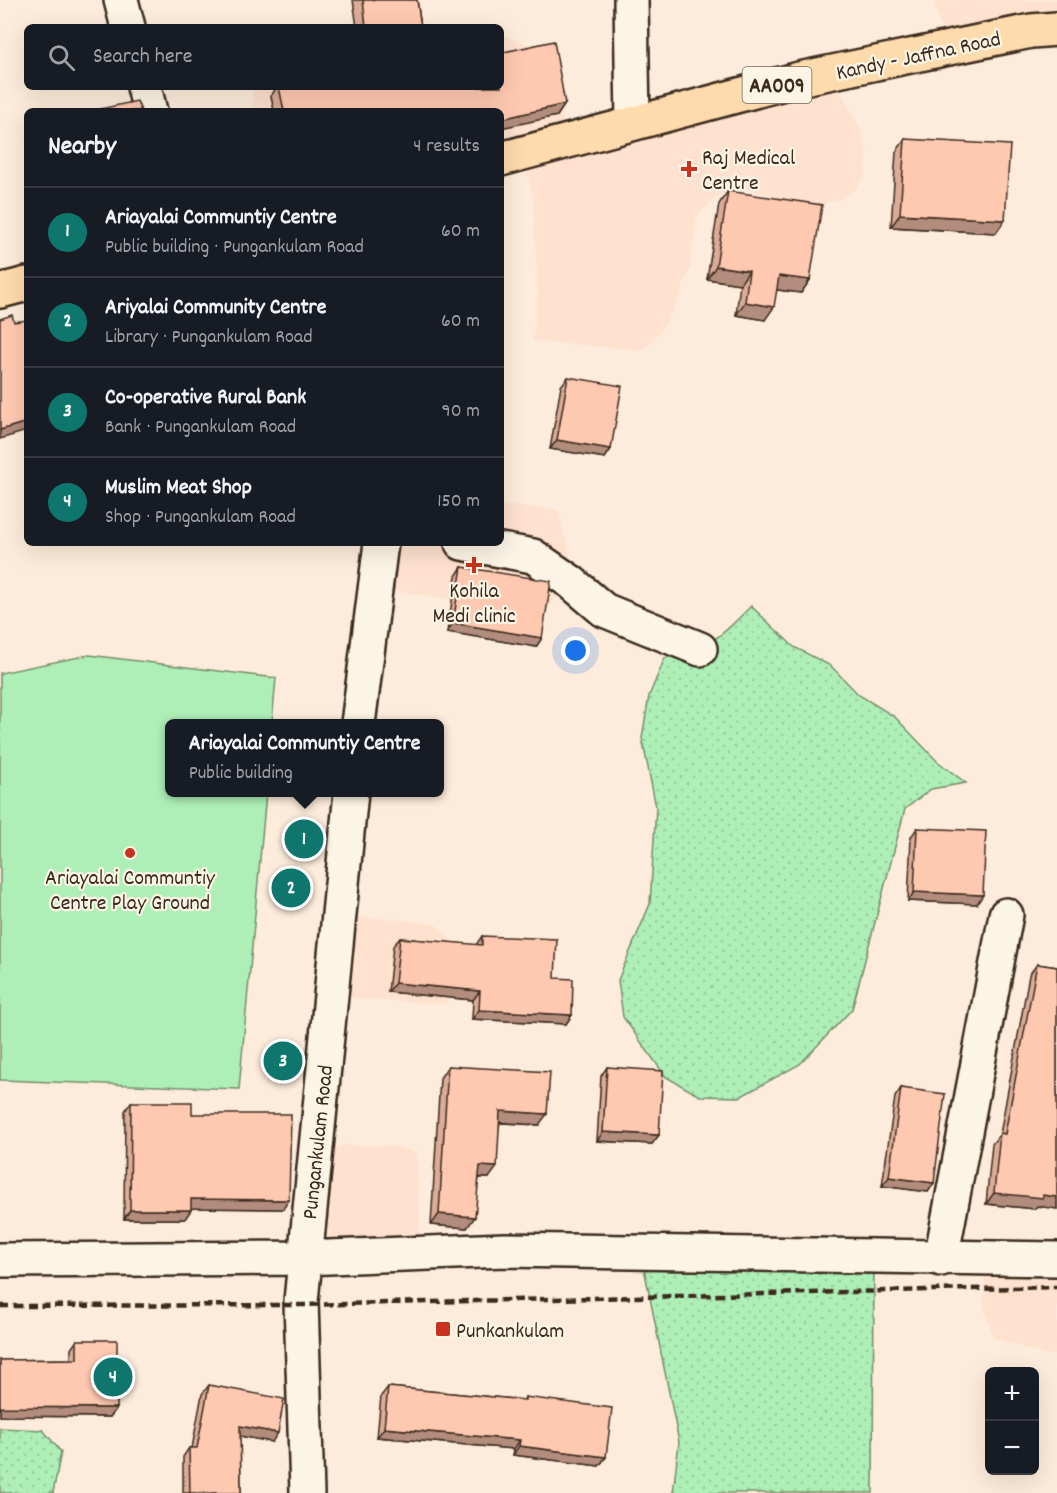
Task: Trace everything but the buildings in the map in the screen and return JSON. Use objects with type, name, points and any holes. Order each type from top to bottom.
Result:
[{"type":"highway","name":"Kandy - Jaffna Road","points":[[504,158],[817,75],[1030,31],[1057,29]]},
{"type":"highway","points":[[0,291],[24,285]]},
{"type":"street","points":[[121,0],[128,24]]},
{"type":"street","points":[[631,0],[633,123]]},
{"type":"street","points":[[145,90],[149,108]]},
{"type":"street","points":[[359,719],[381,546]]},
{"type":"street","points":[[478,546],[533,556],[571,582],[604,610],[700,649]]},
{"type":"street","name":"Pungankulam Road","points":[[307,1493],[301,1301],[350,797]]},
{"type":"street","points":[[940,1259],[1006,915]]},
{"type":"street","points":[[0,1260],[304,1258],[505,1250],[940,1259],[1057,1259]]},
{"type":"shaded area","points":[[934,0],[1057,0],[1057,29],[943,37]]},
{"type":"shaded area","points":[[504,36],[526,43],[554,46],[565,141],[830,73],[859,125],[867,151],[865,175],[856,189],[840,199],[819,205],[801,203],[739,187],[726,191],[715,199],[696,217],[690,268],[679,297],[664,326],[644,350],[533,341],[538,295],[533,198],[522,153],[504,158],[504,108],[254,108],[253,90],[504,90]]},
{"type":"shaded area","name":"Kohila Medi clinic","points":[[504,505],[558,510],[570,554],[569,577],[550,607],[479,603],[376,588],[381,546],[504,546]]},
{"type":"shaded area","points":[[338,916],[406,920],[436,925],[457,947],[454,978],[445,1004],[330,997]]},
{"type":"shaded area","points":[[346,1145],[394,1146],[417,1153],[421,1253],[304,1258],[315,1152]]},
{"type":"shaded area","points":[[986,1267],[1057,1269],[1057,1355],[1044,1355],[993,1337],[983,1303]]},
{"type":"green space","points":[[751,606],[794,647],[831,666],[859,695],[895,717],[937,761],[966,783],[931,789],[905,809],[852,1009],[800,1064],[740,1097],[700,1096],[666,1077],[623,1017],[618,980],[650,904],[656,807],[642,738],[649,696],[665,658],[693,650],[713,640]]},
{"type":"green space","name":"Ariayalai Communtiy Centre Play Ground","points":[[89,655],[276,678],[272,719],[165,719],[165,797],[266,797],[239,1089],[0,1080],[0,673]]},
{"type":"green space","points":[[641,1253],[874,1258],[873,1493],[673,1493],[679,1442]]},
{"type":"green space","points":[[0,1428],[43,1430],[61,1452],[53,1493],[0,1493]]},
{"type":"railway","points":[[0,1306],[302,1305],[1057,1287]]},
{"type":"place","name":"Raj Medical Centre","points":[[689,169]]},
{"type":"place","name":"Kohila Medi clinic","points":[[474,565]]},
{"type":"place","name":"Ariayalai Communtiy Centre","points":[[304,839]]},
{"type":"place","name":"Ariayalai Communtiy Centre Play Ground","points":[[130,853]]},
{"type":"place","name":"Ariyalai Community Centre","points":[[291,888]]},
{"type":"place","name":"Co-operative Rural Bank","points":[[283,1061]]},
{"type":"place","name":"Punkankulam","points":[[443,1329]]},
{"type":"place","name":"Muslim Meat Shop","points":[[113,1377]]}]
